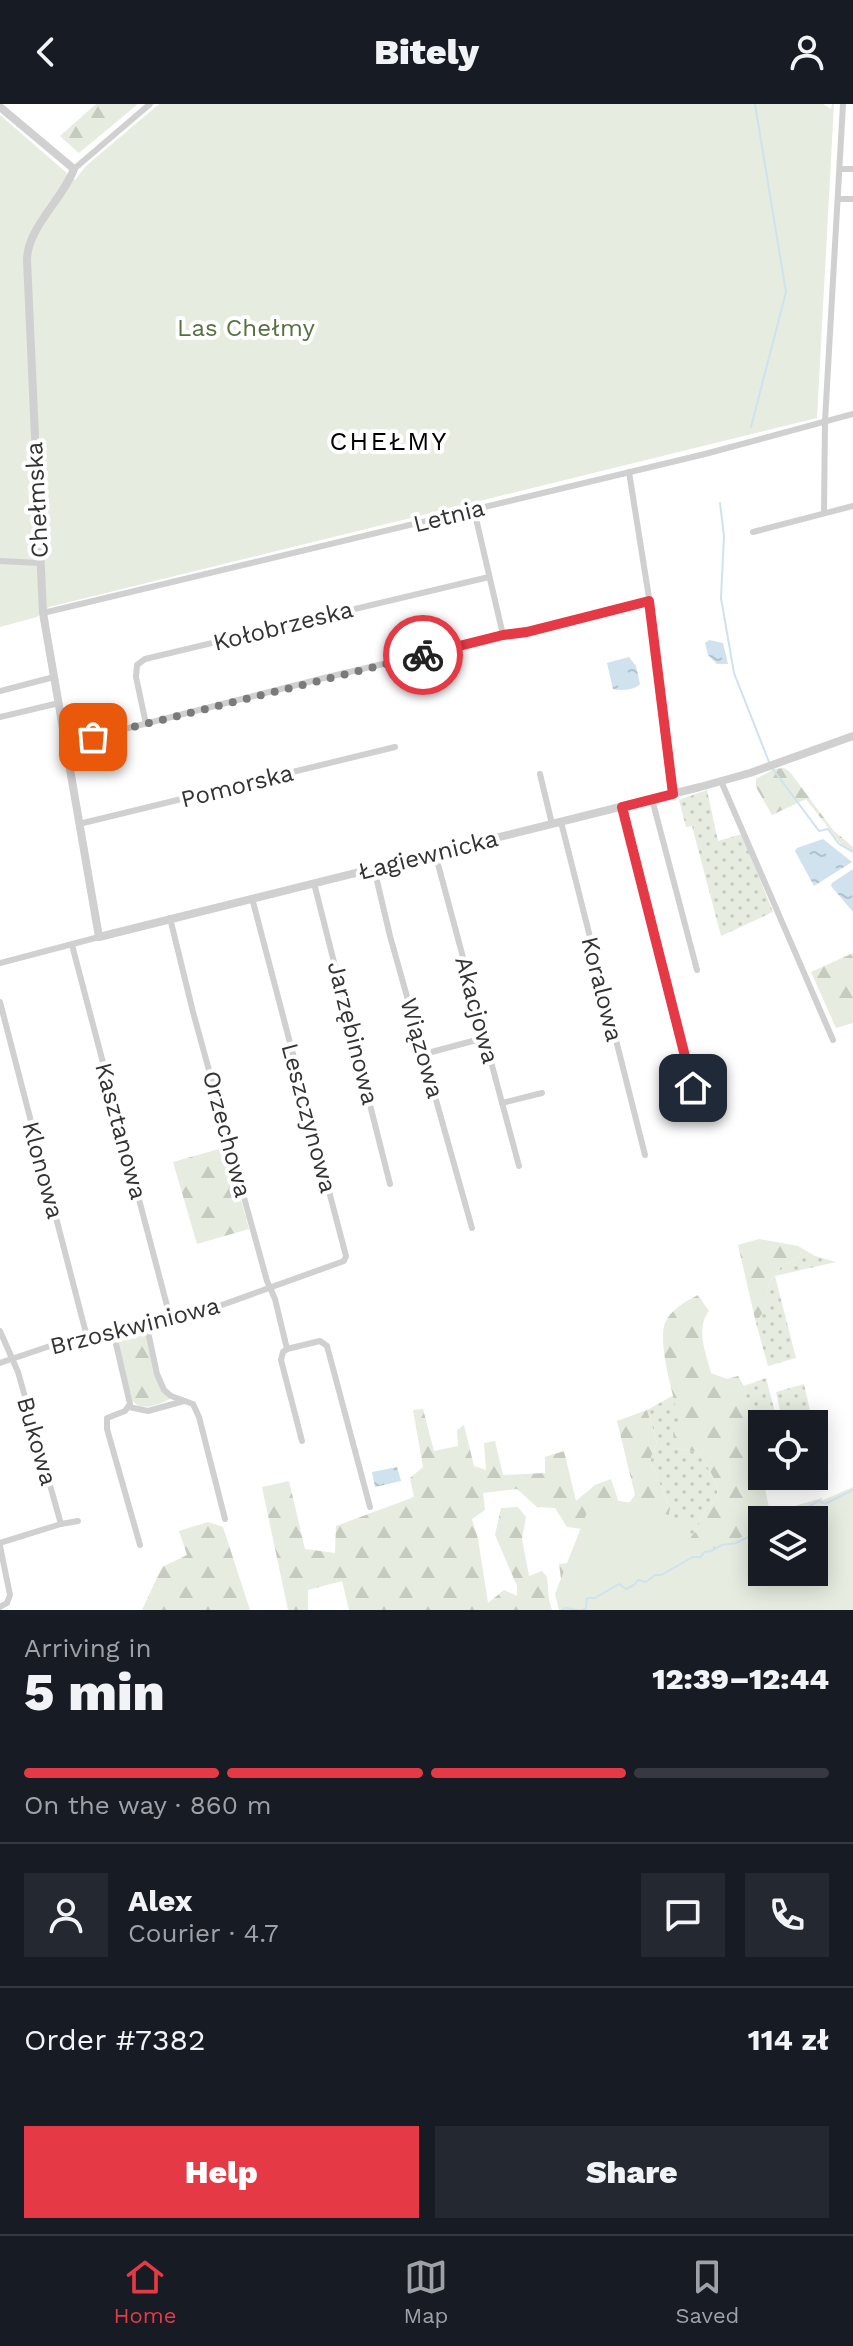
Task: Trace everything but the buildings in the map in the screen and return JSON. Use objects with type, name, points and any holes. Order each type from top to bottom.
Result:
[{"type":"street","points":[[0,107],[74,169],[150,104]]},
{"type":"street","points":[[824,513],[825,421],[843,104]]},
{"type":"street","name":"Chełmska","points":[[74,169],[68,185],[27,249],[43,613],[99,937]]},
{"type":"street","points":[[840,169],[853,169]]},
{"type":"street","points":[[838,199],[853,199]]},
{"type":"street","name":"Letnia","points":[[43,613],[629,472],[853,414]]},
{"type":"street","points":[[629,472],[673,794]]},
{"type":"street","points":[[753,532],[853,506]]},
{"type":"street","points":[[474,510],[503,635]]},
{"type":"street","points":[[0,561],[40,563]]},
{"type":"street","name":"Kołobrzeska","points":[[146,724],[136,677],[137,665],[145,659],[489,577]]},
{"type":"street","points":[[66,744],[649,601]]},
{"type":"street","points":[[0,691],[54,677]]},
{"type":"street","points":[[0,717],[59,703]]},
{"type":"street","name":"Łagiewnicka","points":[[0,963],[673,794],[853,736]]},
{"type":"street","name":"Pomorska","points":[[79,824],[395,747]]},
{"type":"street","name":"Koralowa","points":[[540,774],[556,823],[645,1155]]},
{"type":"street","points":[[721,781],[833,1040]]},
{"type":"street","points":[[652,799],[697,970]]},
{"type":"street","points":[[622,807],[693,1088]]},
{"type":"street","name":"Akacjowa","points":[[435,853],[519,1166]]},
{"type":"street","name":"Wiązowa","points":[[374,868],[390,936],[472,1228]]},
{"type":"street","name":"Jarzębinowa","points":[[314,883],[390,1184]]},
{"type":"street","name":"Leszczynowa","points":[[252,898],[346,1256],[343,1263],[269,1287]]},
{"type":"street","name":"Orzechowa","points":[[170,918],[196,1023],[269,1287],[274,1295],[287,1349],[281,1360],[302,1441]]},
{"type":"street","name":"Kasztanowa","points":[[72,945],[170,1317]]},
{"type":"street","name":"Klonowa","points":[[0,1002],[87,1337]]},
{"type":"street","points":[[424,1054],[484,1038]]},
{"type":"street","points":[[502,1103],[542,1093]]},
{"type":"street","name":"Brzoskwiniowa","points":[[0,1363],[53,1345],[208,1310],[269,1287]]},
{"type":"street","points":[[146,1322],[161,1384],[171,1396],[193,1404],[199,1417],[225,1519]]},
{"type":"street","name":"Bukowa","points":[[0,1331],[18,1372],[61,1524]]},
{"type":"street","points":[[113,1331],[129,1407]]},
{"type":"street","points":[[287,1349],[320,1341],[327,1346],[370,1507]]},
{"type":"street","points":[[140,1545],[106,1422],[129,1407],[148,1411],[184,1401]]},
{"type":"street","points":[[0,1607],[9,1600],[0,1545],[78,1521]]},
{"type":"green space","points":[[96,104],[138,104],[79,153],[60,136]]},
{"type":"green space","name":"Las Chełmy","points":[[159,104],[823,104],[831,109],[834,104],[817,418],[49,607],[37,617],[0,627],[0,115],[75,180],[86,166]]},
{"type":"green space","points":[[784,768],[833,830],[853,847],[853,853],[840,843],[806,799],[772,815],[756,787],[756,779],[774,769]]},
{"type":"green space","points":[[707,790],[718,841],[742,834],[773,912],[721,936],[692,826],[686,827],[679,800]]},
{"type":"green space","points":[[853,953],[853,1023],[836,1028],[811,972]]},
{"type":"green space","points":[[226,1147],[249,1229],[197,1244],[173,1162]]},
{"type":"green space","points":[[759,1239],[798,1246],[802,1250],[799,1257],[781,1267],[769,1283],[764,1310],[756,1323],[738,1245]]},
{"type":"green space","points":[[798,1246],[815,1256],[836,1262],[775,1276],[796,1358],[768,1366],[756,1323],[764,1309],[769,1283],[781,1267],[799,1257],[802,1250]]},
{"type":"green space","points":[[698,1295],[709,1311],[702,1333],[711,1373],[727,1379],[738,1376],[744,1386],[749,1410],[748,1490],[765,1490],[769,1506],[748,1506],[748,1575],[602,1610],[565,1608],[559,1564],[579,1562],[598,1531],[567,1527],[555,1508],[537,1507],[517,1489],[483,1493],[485,1510],[472,1519],[488,1603],[504,1590],[517,1596],[517,1586],[495,1535],[501,1508],[518,1507],[526,1517],[522,1539],[529,1576],[542,1571],[547,1577],[552,1610],[349,1610],[342,1581],[308,1590],[308,1610],[288,1610],[262,1487],[289,1481],[305,1549],[335,1553],[336,1526],[414,1497],[410,1478],[423,1467],[413,1410],[423,1409],[434,1451],[458,1446],[457,1430],[464,1425],[474,1466],[486,1470],[484,1443],[495,1441],[503,1475],[545,1473],[545,1457],[564,1451],[576,1501],[595,1485],[611,1479],[622,1512],[635,1495],[617,1421],[647,1410],[657,1443],[651,1463],[670,1508],[668,1519],[677,1552],[697,1530],[703,1513],[718,1497],[714,1479],[698,1452],[674,1448],[673,1431],[680,1424],[668,1373],[663,1333],[667,1318],[679,1306]]},
{"type":"green space","points":[[134,1328],[147,1332],[161,1389],[170,1399],[155,1405],[140,1406],[132,1400],[116,1336]]},
{"type":"green space","points":[[766,1378],[774,1410],[749,1410],[744,1386]]},
{"type":"green space","points":[[804,1384],[810,1410],[780,1410],[776,1392]]},
{"type":"green space","points":[[674,1395],[680,1424],[674,1448],[698,1452],[714,1479],[718,1497],[703,1513],[697,1530],[677,1552],[639,1527],[670,1508],[651,1463],[657,1443],[647,1410]]},
{"type":"green space","points":[[853,1487],[853,1610],[559,1610],[555,1594],[593,1497],[639,1504],[687,1522],[694,1548],[704,1555],[707,1548],[721,1546],[748,1534],[748,1586],[828,1586],[828,1506],[810,1506]]},
{"type":"green space","points":[[822,1498],[818,1506],[794,1506]]},
{"type":"green space","points":[[208,1522],[223,1527],[250,1610],[142,1610],[162,1567],[187,1555],[179,1531]]},
{"type":"water","points":[[709,640],[723,643],[728,664],[717,664],[708,655],[705,643]]},
{"type":"water","points":[[629,657],[636,666],[640,684],[628,690],[613,689],[607,663]]},
{"type":"water","points":[[823,839],[852,862],[814,886],[795,851]]},
{"type":"water","points":[[853,869],[853,912],[831,886]]},
{"type":"water","points":[[397,1467],[401,1481],[375,1487],[372,1472]]},
{"type":"waterway","points":[[751,427],[786,292],[755,104]]},
{"type":"waterway","points":[[720,503],[724,536],[721,598],[734,673],[769,762]]},
{"type":"waterway","points":[[772,768],[819,831],[828,829],[839,844],[853,852]]},
{"type":"waterway","points":[[809,1506],[819,1501],[825,1504],[853,1490]]},
{"type":"waterway","points":[[581,1610],[586,1609],[587,1598],[595,1598],[619,1584],[626,1589],[638,1580],[646,1582],[693,1557],[701,1557],[704,1552],[748,1537]]},
{"type":"waterway","points":[[562,1610],[578,1610]]},
{"type":"way so far","points":[[93,737],[423,655]]},
{"type":"district","name":"CHEŁMY","points":[[389,441]]},
{"type":"route","points":[[423,655],[649,601],[673,794],[622,807],[693,1088]]}]
